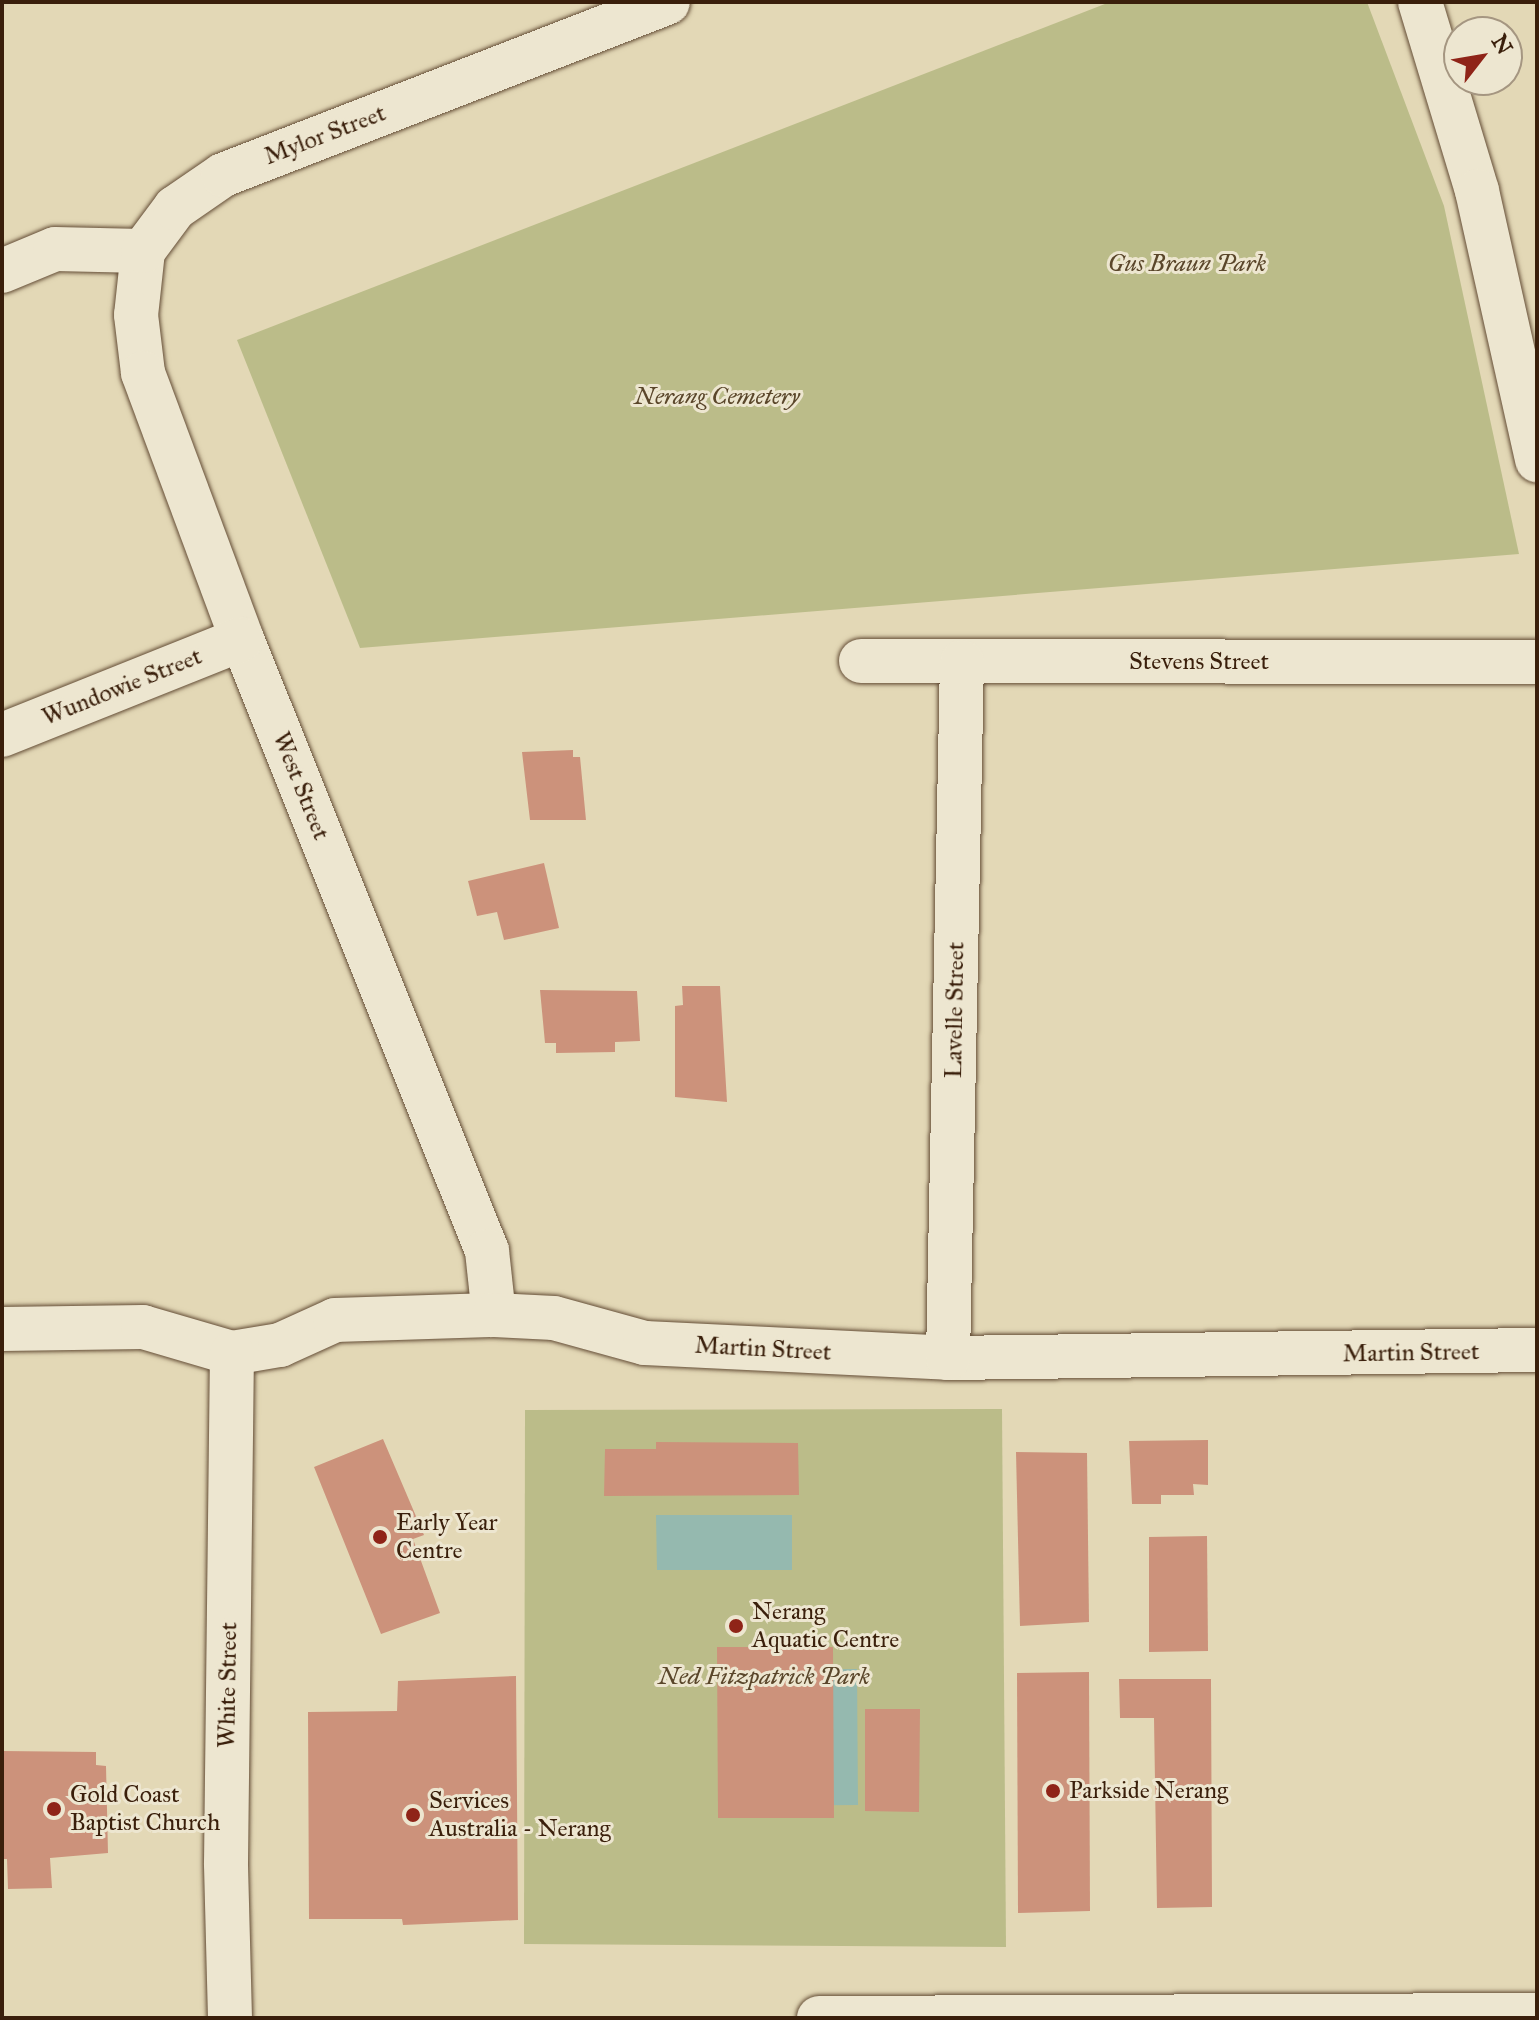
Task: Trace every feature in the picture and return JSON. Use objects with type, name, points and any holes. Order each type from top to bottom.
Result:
[{"type":"street","name":"Mylor Street","points":[[143,251],[175,208],[223,175],[668,2]]},
{"type":"street","points":[[1420,2],[1477,191],[1537,460]]},
{"type":"street","points":[[2,271],[55,249],[143,251]]},
{"type":"street","name":"West Street","points":[[143,251],[136,315],[143,373],[242,639],[487,1251],[494,1315]]},
{"type":"street","name":"Wundowie Street","points":[[2,735],[242,639]]},
{"type":"street","name":"Stevens Street","points":[[861,661],[1537,662]]},
{"type":"street","name":"Lavelle Street","points":[[948,1358],[962,662]]},
{"type":"street","name":"Martin Street","points":[[2,1329],[143,1327],[232,1353],[280,1345],[335,1320],[494,1315],[554,1318],[645,1343],[948,1358],[1537,1350]]},
{"type":"street","name":"White Street","points":[[230,2018],[226,1863],[232,1353]]},
{"type":"street","points":[[819,2018],[1537,2015]]},
{"type":"green space","points":[[1110,2],[1367,2],[1444,206],[1519,554],[360,648],[237,340]]},
{"type":"green space","name":"Ned Fitzpatrick Park","points":[[1002,1409],[1006,1947],[524,1944],[525,1410]]},
{"type":"water","points":[[656,1515],[792,1515],[792,1570],[657,1570]]},
{"type":"water","points":[[857,1669],[858,1805],[723,1806],[721,1670]]},
{"type":"building","points":[[573,750],[573,757],[580,757],[586,820],[530,820],[522,752]]},
{"type":"building","points":[[544,863],[559,928],[504,940],[497,912],[477,916],[468,881]]},
{"type":"building","points":[[682,986],[720,986],[727,1102],[675,1097],[675,1006],[683,1005]]},
{"type":"building","points":[[540,990],[637,991],[640,1041],[615,1042],[615,1052],[556,1053],[556,1043],[545,1043]]},
{"type":"building","name":"Early Year Centre","points":[[383,1439],[424,1535],[413,1539],[440,1613],[381,1634],[314,1467]]},
{"type":"building","points":[[1208,1440],[1208,1485],[1193,1484],[1194,1495],[1161,1495],[1161,1504],[1132,1504],[1129,1441]]},
{"type":"building","points":[[656,1442],[798,1443],[799,1495],[604,1496],[605,1449],[656,1449]]},
{"type":"building","points":[[1016,1452],[1087,1453],[1089,1622],[1020,1626]]},
{"type":"building","points":[[1207,1536],[1208,1651],[1149,1652],[1149,1537]]},
{"type":"building","points":[[717,1647],[833,1647],[834,1818],[718,1818]]},
{"type":"building","name":"Parkside Nerang","points":[[1089,1672],[1090,1911],[1018,1913],[1017,1673]]},
{"type":"building","name":"Services Australia - Nerang","points":[[516,1676],[518,1920],[403,1925],[402,1919],[309,1919],[308,1712],[397,1711],[398,1681]]},
{"type":"building","points":[[1119,1679],[1211,1679],[1212,1907],[1157,1908],[1154,1718],[1120,1718]]},
{"type":"building","points":[[865,1709],[920,1709],[919,1812],[865,1811]]},
{"type":"building","name":"Gold Coast Baptist Church","points":[[2,1751],[96,1752],[96,1765],[106,1766],[108,1853],[50,1858],[52,1888],[8,1889],[7,1859],[2,1859]]},
{"type":"place","name":"Early Year Centre","points":[[380,1537]]},
{"type":"place","name":"Nerang Aquatic Centre","points":[[736,1626]]},
{"type":"place","name":"Parkside Nerang","points":[[1053,1791]]},
{"type":"place","name":"Gold Coast Baptist Church","points":[[54,1809]]},
{"type":"place","name":"Services Australia - Nerang","points":[[413,1815]]},
{"type":"park label","name":"Gus Braun Park","points":[[1187,264]]},
{"type":"park label","name":"Nerang Cemetery","points":[[717,397]]}]
